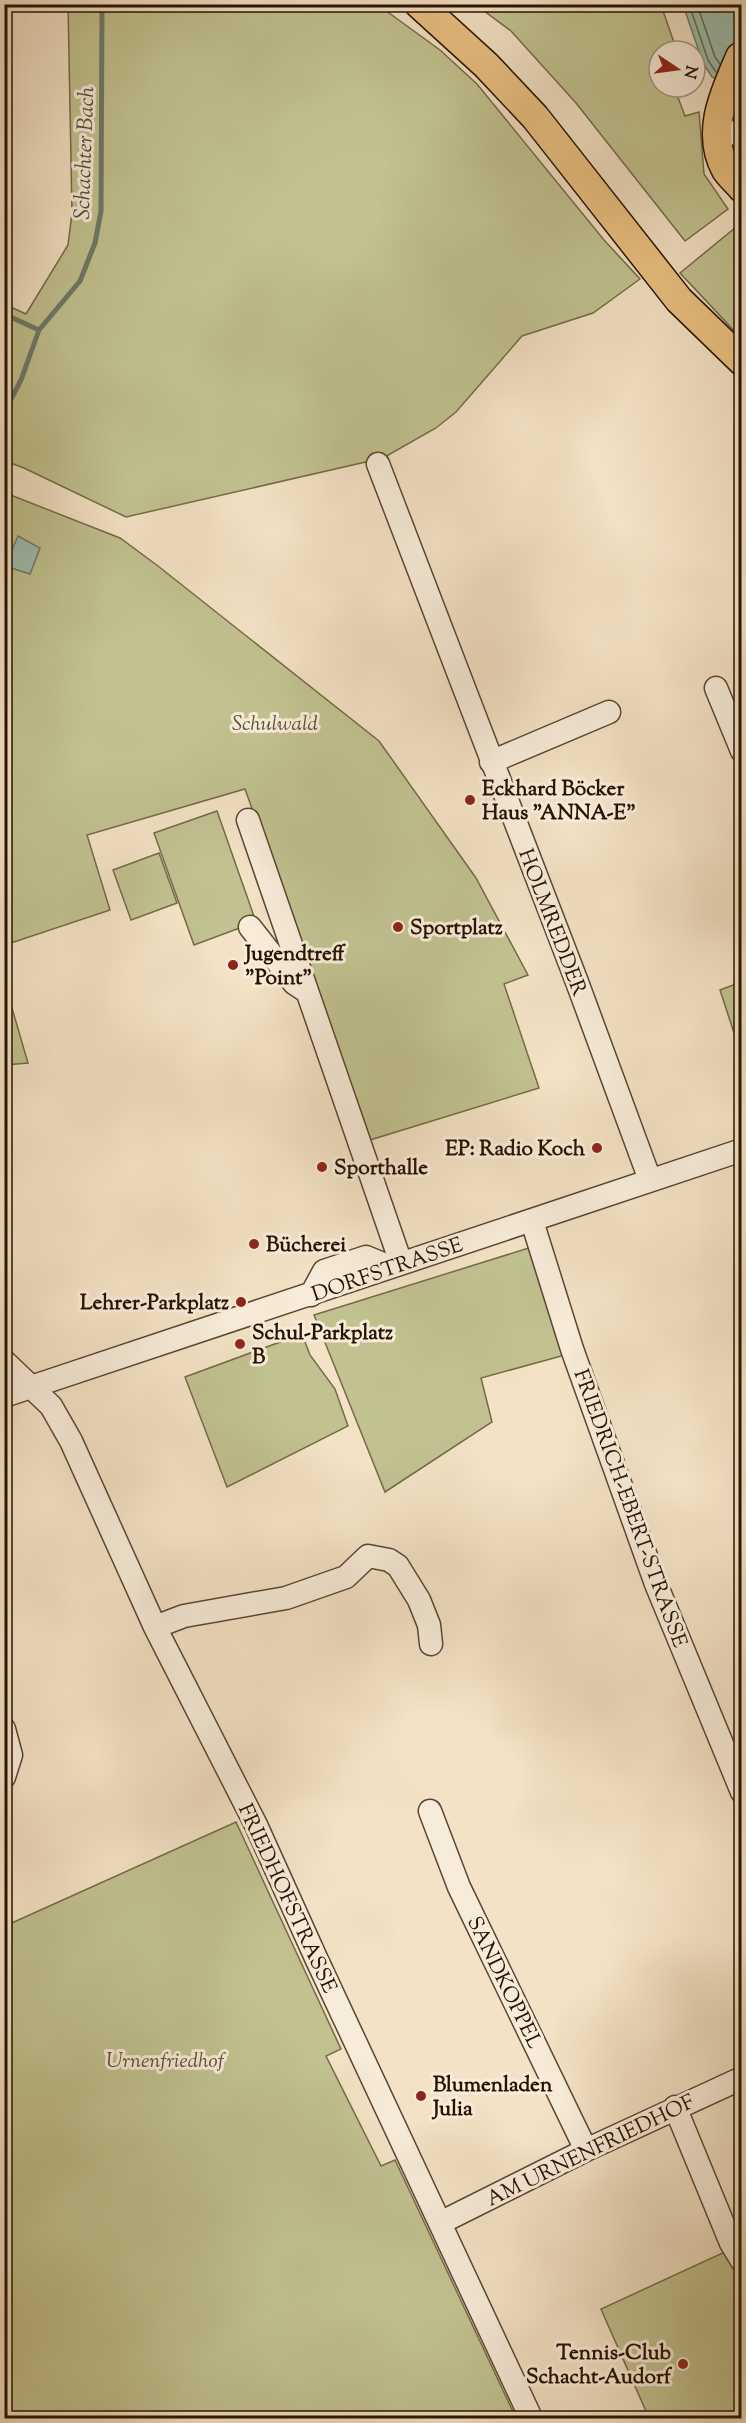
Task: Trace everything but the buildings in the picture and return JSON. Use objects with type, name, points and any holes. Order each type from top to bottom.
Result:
[{"type":"main road","points":[[419,4],[486,65],[535,117],[679,300],[741,361]]},
{"type":"main road","points":[[740,57],[728,85],[728,131],[718,144],[726,169],[741,188]]},
{"type":"street","name":"HOLMREDDER","points":[[378,464],[577,982],[650,1180]]},
{"type":"street","points":[[716,688],[741,751]]},
{"type":"street","points":[[491,762],[609,712]]},
{"type":"street","points":[[248,820],[395,1265]]},
{"type":"street","points":[[250,927],[294,983],[306,990]]},
{"type":"street","name":"DORFSTRASSE","points":[[4,1396],[741,1150]]},
{"type":"street","name":"FRIEDRICH-EBERT-STRASSE","points":[[532,1221],[572,1348],[656,1584],[741,1792]]},
{"type":"street","name":"FRIEDHOFSTRASSE","points":[[4,1361],[51,1406],[71,1441],[155,1627],[256,1826],[531,2418]]},
{"type":"street","points":[[155,1627],[184,1616],[286,1598],[346,1577],[368,1556],[389,1560],[398,1566],[419,1600],[429,1625],[431,1644]]},
{"type":"street","points":[[4,1729],[11,1755],[4,1777]]},
{"type":"street","name":"SANDKOPPEL","points":[[430,1812],[459,1887],[586,2150]]},
{"type":"street","name":"AM URNENFRIEDHOF","points":[[440,2223],[675,2107],[741,2078]]},
{"type":"street","points":[[675,2107],[731,2243],[741,2261]]},
{"type":"green space","points":[[68,4],[378,5],[440,50],[477,84],[604,240],[640,279],[593,313],[522,336],[456,412],[436,428],[383,458],[126,517],[5,461],[4,304],[26,314],[68,245],[72,213]]},
{"type":"green space","points":[[476,5],[661,5],[673,39],[647,39],[647,99],[679,99],[685,116],[699,112],[704,174],[728,209],[685,241],[576,103],[511,31]]},
{"type":"green space","points":[[741,223],[741,338],[680,273]]},
{"type":"green space","name":"Schulwald","points":[[8,494],[120,538],[379,741],[476,878],[528,975],[504,984],[539,1088],[370,1140],[245,789],[87,835],[110,910],[5,945],[4,502]]},
{"type":"green space","points":[[217,811],[256,922],[194,945],[154,833]]},
{"type":"green space","points":[[159,853],[177,903],[131,920],[113,870]]},
{"type":"green space","points":[[741,982],[741,1030],[734,1033],[720,990]]},
{"type":"green space","points":[[5,984],[28,1063],[5,1065]]},
{"type":"green space","points":[[532,1247],[565,1355],[481,1378],[492,1422],[385,1492],[314,1315]]},
{"type":"green space","points":[[302,1334],[310,1355],[335,1389],[348,1426],[227,1487],[185,1377]]},
{"type":"green space","name":"Urnenfriedhof","points":[[236,1822],[341,2049],[326,2056],[381,2166],[395,2160],[516,2418],[5,2418],[5,1926]]},
{"type":"green space","name":"Tennis-Club Schacht-Audorf","points":[[727,2251],[741,2277],[741,2418],[649,2418],[601,2309]]},
{"type":"water","points":[[683,5],[741,5],[741,91],[712,77],[707,69],[707,39],[695,39]]},
{"type":"water","points":[[18,536],[40,548],[30,574],[5,566]]},
{"type":"waterway","name":"Schachter Bach","points":[[8,458],[5,424],[9,403],[21,380],[39,330],[80,281],[95,243],[101,211],[102,4]]},
{"type":"waterway","points":[[4,314],[39,330]]},
{"type":"place","name":"Eckhard Böcker Haus \"ANNA-E\"","points":[[470,800]]},
{"type":"place","name":"Sportplatz","points":[[398,927]]},
{"type":"place","name":"Jugendtreff \"Point\"","points":[[233,965]]},
{"type":"place","name":"EP: Radio Koch","points":[[597,1148]]},
{"type":"place","name":"Sporthalle","points":[[322,1167]]},
{"type":"place","name":"Bücherei","points":[[254,1244]]},
{"type":"place","name":"Lehrer-Parkplatz","points":[[241,1302]]},
{"type":"place","name":"Schul-Parkplatz B","points":[[240,1344]]},
{"type":"place","name":"Blumenladen Julia","points":[[421,2096]]},
{"type":"place","name":"Tennis-Club Schacht-Audorf","points":[[683,2364]]}]
